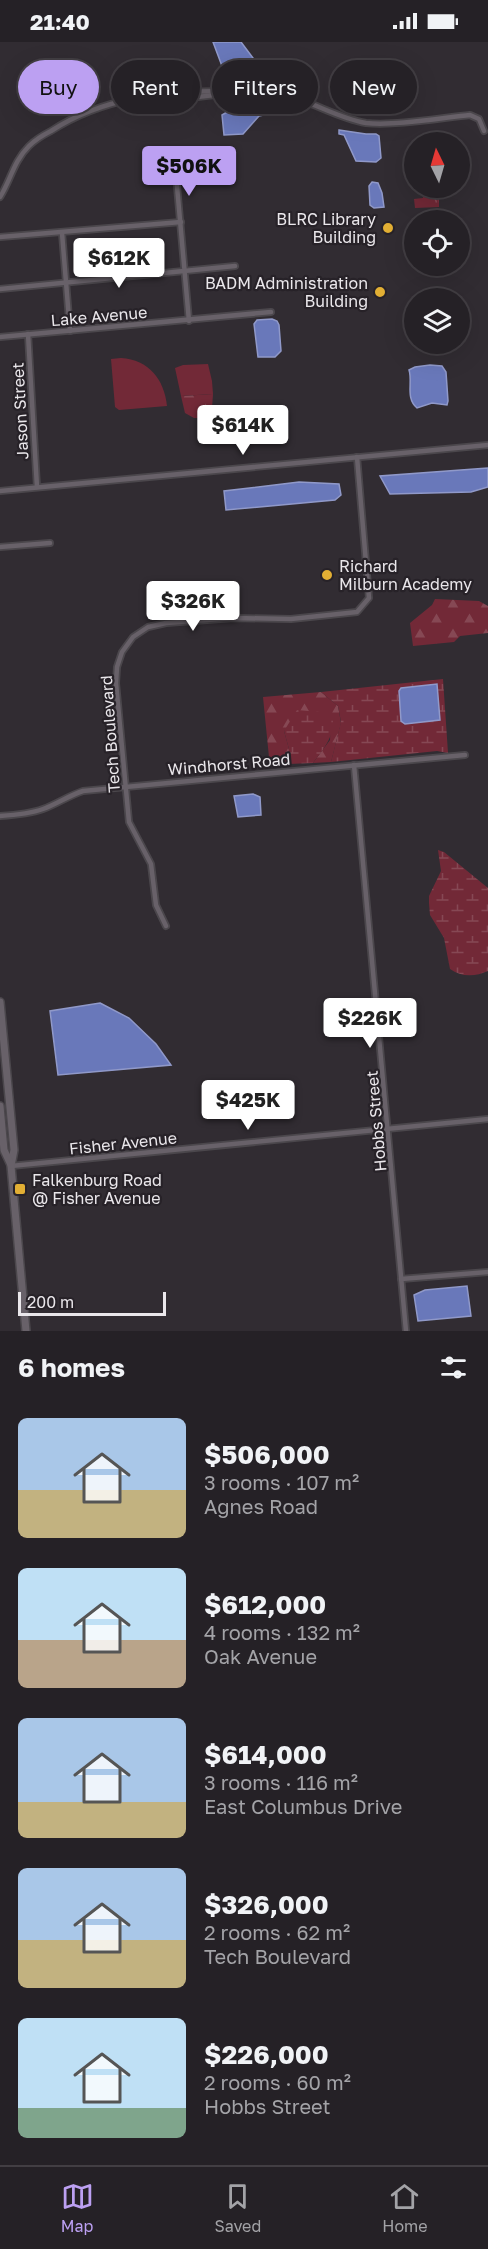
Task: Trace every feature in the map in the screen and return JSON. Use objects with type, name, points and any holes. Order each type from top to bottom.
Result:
[{"type":"street","points":[[0,189],[22,153],[39,138],[76,115],[111,104]]},
{"type":"street","points":[[318,107],[369,123],[470,115],[479,119],[484,131]]},
{"type":"street","points":[[0,197],[9,175]]},
{"type":"street","points":[[176,175],[189,321]]},
{"type":"street","points":[[0,237],[181,222]]},
{"type":"street","points":[[62,232],[70,330]]},
{"type":"street","points":[[0,289],[236,266]]},
{"type":"street","name":"Lake Avenue","points":[[0,337],[271,312]]},
{"type":"street","name":"Jason Street","points":[[28,334],[37,487]]},
{"type":"street","points":[[0,491],[488,445]]},
{"type":"street","name":"Tech Boulevard","points":[[166,926],[156,905],[151,864],[129,822],[116,683],[117,667],[122,652],[133,637],[148,627],[166,623],[234,618],[291,620],[357,612],[369,598],[357,457]]},
{"type":"street","points":[[0,548],[50,543]]},
{"type":"street","name":"Windhorst Road","points":[[0,816],[24,814],[44,808],[83,791],[465,755]]},
{"type":"street","name":"Hobbs Street","points":[[354,765],[406,1331]]},
{"type":"street","points":[[0,1002],[14,1150],[11,1166],[26,1331]]},
{"type":"street","points":[[0,1106],[4,1150],[11,1166]]},
{"type":"street","name":"Fisher Avenue","points":[[11,1166],[488,1119]]},
{"type":"street","points":[[401,1279],[488,1272]]},
{"type":"green space","points":[[439,198],[439,207],[415,208],[414,199]]},
{"type":"green space","points":[[121,358],[140,363],[159,379],[167,406],[119,410],[115,407],[111,359]]},
{"type":"green space","points":[[208,364],[213,394],[181,396],[175,368],[183,365]]},
{"type":"green space","points":[[213,394],[212,408],[204,418],[194,418],[185,413],[181,396]]},
{"type":"green space","points":[[435,599],[479,601],[488,606],[488,633],[460,636],[454,642],[413,646],[410,623],[432,605]]},
{"type":"green space","points":[[443,679],[448,753],[437,751],[331,762],[341,722],[338,706],[321,692]]},
{"type":"green space","points":[[321,692],[338,706],[341,723],[331,762],[313,763],[330,740],[331,713],[313,713],[284,731],[289,749],[288,764],[270,767],[263,697]]},
{"type":"green space","points":[[297,710],[331,713],[333,727],[331,733],[313,763],[288,764],[289,749],[284,731]]},
{"type":"green space","points":[[438,850],[444,852],[488,888],[488,971],[483,973],[463,975],[450,969],[444,938],[430,915],[429,896],[441,871]]},
{"type":"water","points":[[213,42],[241,42],[254,60],[220,60]]},
{"type":"water","points":[[268,114],[259,116],[243,134],[224,135],[222,115]]},
{"type":"water","points":[[339,130],[379,136],[381,158],[376,162],[356,161],[344,135],[339,134]]},
{"type":"water","points":[[372,182],[378,183],[384,207],[374,208],[370,205],[369,186]]},
{"type":"water","points":[[272,319],[279,325],[281,351],[275,357],[258,357],[254,324],[257,320]]},
{"type":"water","points":[[430,365],[442,366],[446,372],[447,405],[432,403],[417,408],[411,400],[409,370]]},
{"type":"water","points":[[488,468],[488,487],[471,492],[390,494],[380,476]]},
{"type":"water","points":[[299,482],[339,484],[341,495],[335,500],[226,510],[224,491]]},
{"type":"water","points":[[437,684],[440,720],[405,724],[401,721],[399,691],[401,688]]},
{"type":"water","points":[[253,794],[260,797],[261,815],[238,817],[234,796]]},
{"type":"water","points":[[100,1003],[129,1018],[156,1044],[171,1065],[58,1075],[50,1011]]},
{"type":"water","points":[[467,1286],[471,1316],[418,1321],[414,1295],[425,1290]]},
{"type":"place","name":"BLRC Library Building","points":[[388,228]]},
{"type":"place","name":"BADM Administration Building","points":[[380,292]]},
{"type":"place","name":"Richard Milburn Academy","points":[[327,575]]},
{"type":"place","name":"Falkenburg Road @ Fisher Avenue","points":[[20,1189]]}]
